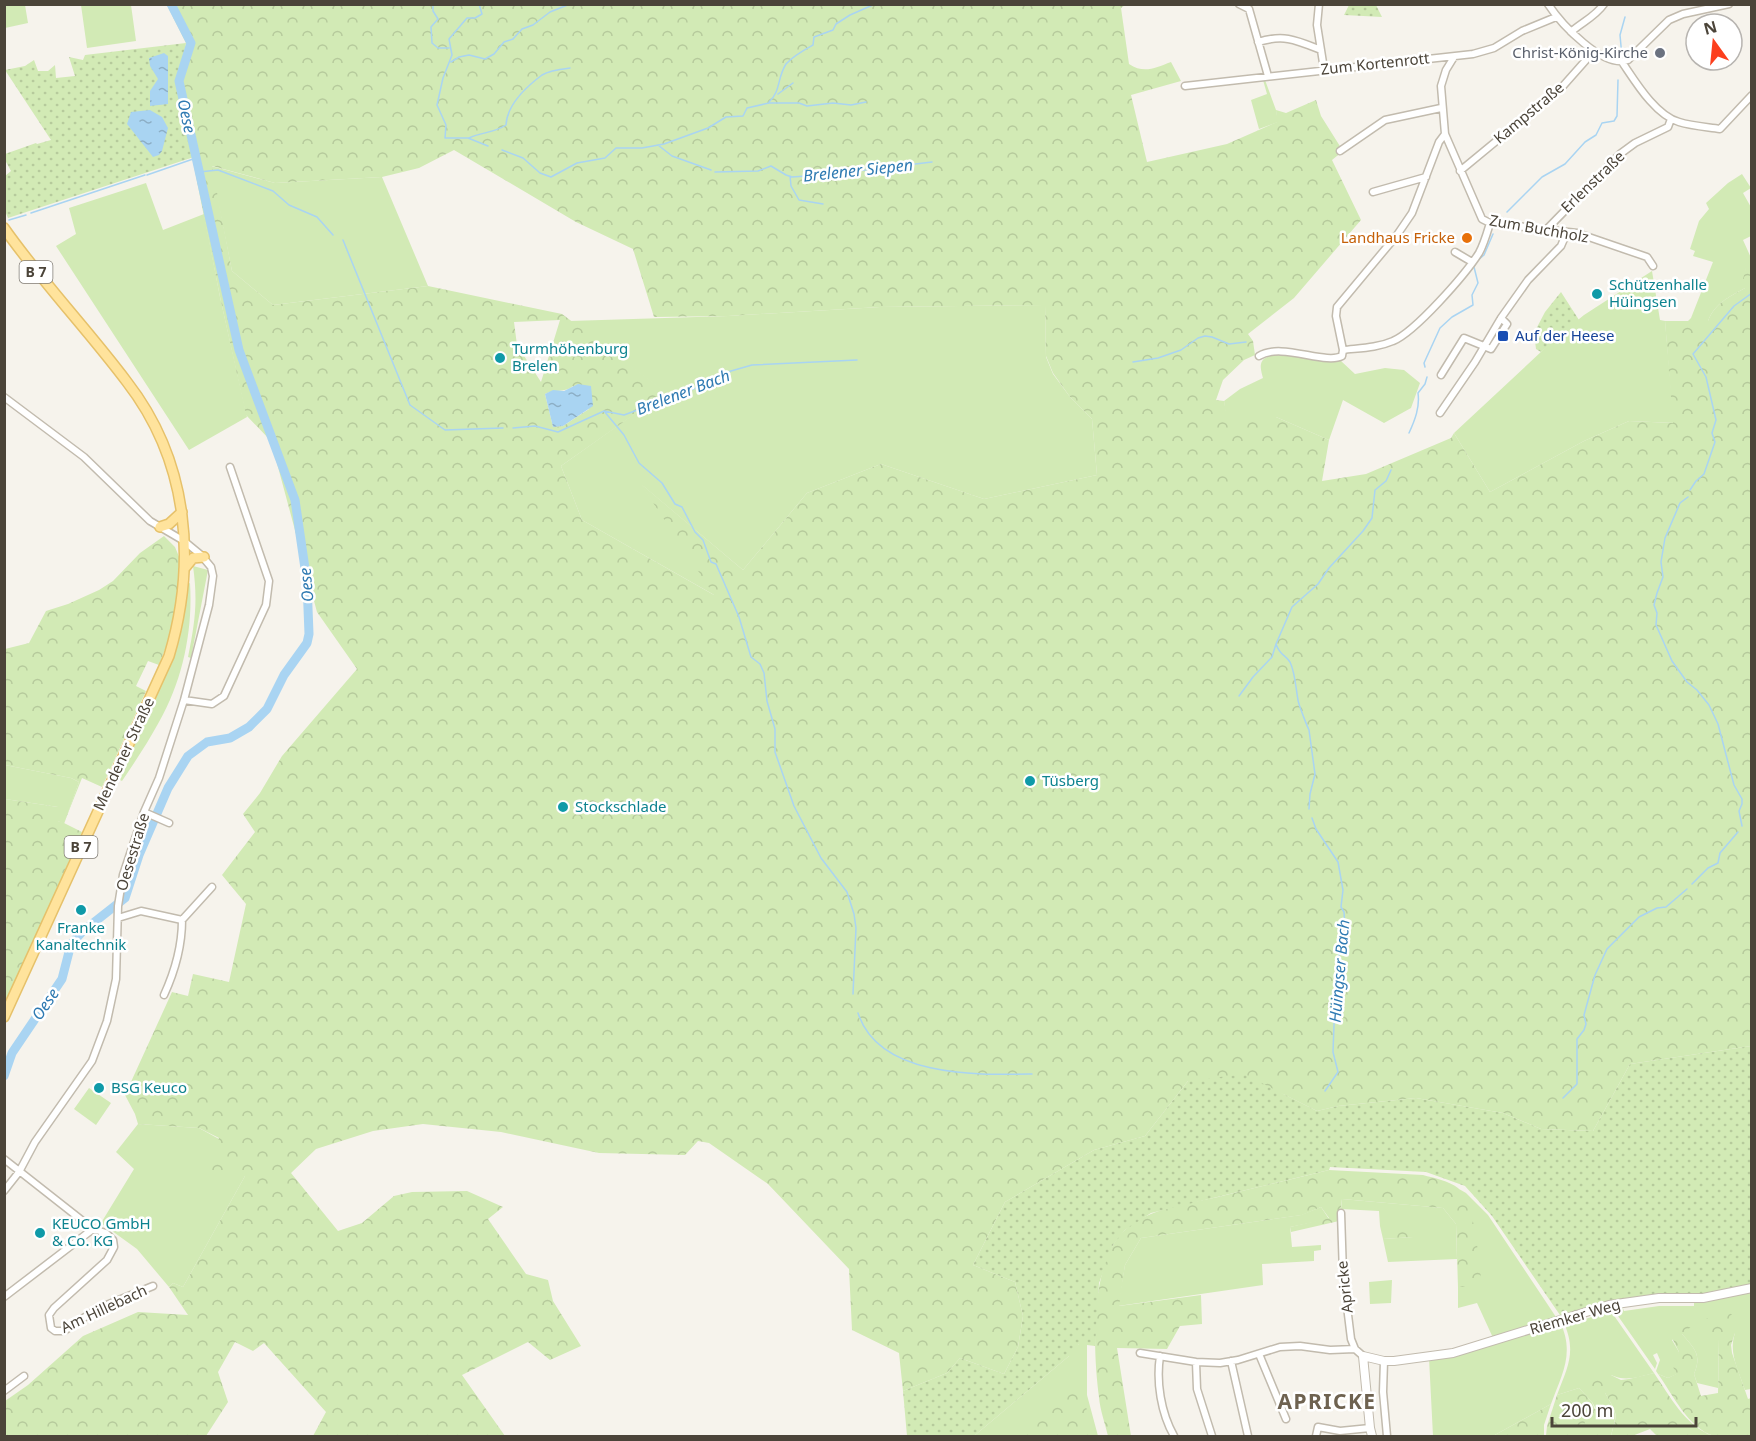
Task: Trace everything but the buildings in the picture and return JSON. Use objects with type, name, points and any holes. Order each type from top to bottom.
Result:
[{"type":"main road","name":"B 7","points":[[4,228],[37,273],[129,383],[163,442],[171,463],[182,512]]},
{"type":"main road","points":[[160,527],[169,524],[182,512]]},
{"type":"main road","name":"Mendener Straße","points":[[4,1017],[169,656],[181,610],[184,569],[182,512]]},
{"type":"main road","points":[[184,569],[193,558],[204,557]]},
{"type":"street","points":[[1239,4],[1250,7],[1268,76]]},
{"type":"street","points":[[1319,4],[1317,25],[1324,69]]},
{"type":"street","points":[[1548,4],[1556,17],[1571,32],[1594,51],[1615,62],[1628,60],[1669,20],[1683,14],[1729,4]]},
{"type":"street","points":[[1571,32],[1596,15],[1604,4]]},
{"type":"street","name":"Zum Kortenrott","points":[[1185,86],[1404,60],[1454,57],[1494,48],[1522,31],[1556,17]]},
{"type":"street","points":[[1258,42],[1280,37],[1295,39],[1321,50]]},
{"type":"street","name":"Kampstraße","points":[[1460,171],[1563,86],[1594,51]]},
{"type":"street","name":"Zum Buchholz","points":[[1454,57],[1442,78],[1445,134],[1480,216],[1490,223],[1577,233],[1647,257],[1653,266]]},
{"type":"street","points":[[1622,62],[1641,89],[1662,113],[1671,119],[1720,129],[1752,95]]},
{"type":"street","points":[[1340,151],[1385,120],[1442,108]]},
{"type":"street","name":"Erlenstraße","points":[[1546,230],[1620,154],[1635,143],[1668,127],[1671,119]]},
{"type":"street","points":[[1259,356],[1265,353],[1301,353],[1332,358],[1342,356],[1343,350],[1335,316],[1337,307],[1398,235],[1412,213],[1439,142],[1445,134]]},
{"type":"street","points":[[1373,192],[1426,177]]},
{"type":"street","points":[[1343,350],[1379,346],[1395,341],[1409,331],[1454,285],[1472,262],[1480,251],[1490,223]]},
{"type":"street","points":[[1440,413],[1475,363],[1501,318],[1528,280],[1560,246],[1567,232]]},
{"type":"street","points":[[1455,252],[1472,262]]},
{"type":"street","points":[[1441,375],[1464,338],[1484,346]]},
{"type":"street","points":[[4,397],[84,457],[141,513],[204,557]]},
{"type":"street","points":[[184,700],[212,704],[224,696],[266,605],[269,581],[230,467]]},
{"type":"street","name":"Oesestraße","points":[[4,1191],[92,1061],[103,1031],[116,979],[118,906],[123,875],[144,812],[159,778],[184,700],[212,590],[212,570],[204,557]]},
{"type":"street","points":[[144,812],[169,823]]},
{"type":"street","points":[[164,995],[172,976],[182,938],[182,920],[212,887]]},
{"type":"street","points":[[118,918],[141,911],[182,920]]},
{"type":"street","points":[[4,1159],[93,1229],[4,1297]]},
{"type":"street","name":"Apricke","points":[[1341,1213],[1345,1295],[1354,1349]]},
{"type":"street","name":"Am Hillebach","points":[[93,1229],[106,1233],[113,1240],[114,1247],[111,1254],[54,1308],[49,1316],[51,1328],[55,1332],[64,1331],[97,1309],[153,1286]]},
{"type":"street","name":"Riemker Weg","points":[[1384,1361],[1404,1360],[1472,1348],[1609,1305],[1659,1298],[1703,1298],[1752,1288]]},
{"type":"street","points":[[1140,1353],[1196,1362],[1231,1361],[1280,1347],[1354,1349],[1363,1356],[1384,1361],[1383,1392],[1387,1437]]},
{"type":"street","points":[[1259,1354],[1286,1419]]},
{"type":"street","points":[[1160,1356],[1160,1390],[1174,1437]]},
{"type":"street","points":[[1316,1437],[1318,1427],[1340,1431],[1371,1432],[1363,1356]]},
{"type":"street","points":[[1231,1361],[1247,1436]]},
{"type":"street","points":[[1196,1362],[1197,1389],[1212,1437]]},
{"type":"street","points":[[4,1391],[24,1376]]},
{"type":"green space","points":[[5,4],[25,5],[28,23],[5,28]]},
{"type":"green space","points":[[81,5],[131,5],[136,41],[87,48]]},
{"type":"green space","points":[[167,5],[1125,5],[1121,8],[1129,64],[1145,69],[1171,62],[1181,81],[1131,95],[1147,162],[1227,144],[1277,122],[1276,110],[1286,113],[1316,100],[1321,116],[1343,151],[1332,160],[1361,220],[1294,298],[1248,334],[1253,341],[1255,355],[1244,360],[1223,380],[1216,400],[1224,401],[1227,417],[1276,417],[1329,440],[1322,481],[1366,474],[1451,438],[1454,433],[1490,492],[1584,441],[1629,421],[1673,423],[1665,321],[1708,321],[1719,305],[1745,288],[1743,279],[1746,268],[1751,268],[1751,1046],[1630,1064],[1593,1131],[1541,1129],[1503,1113],[1416,1098],[1338,1106],[1317,1111],[1283,1094],[1188,1081],[1145,1136],[1094,1150],[1005,1202],[973,1265],[1015,1282],[1023,1316],[1018,1347],[1004,1374],[960,1358],[947,1373],[903,1391],[899,1353],[852,1330],[849,1269],[768,1184],[709,1143],[698,1141],[685,1155],[599,1153],[501,1132],[423,1124],[373,1131],[316,1149],[291,1173],[338,1231],[362,1223],[394,1196],[412,1192],[467,1191],[503,1207],[488,1219],[526,1274],[548,1280],[553,1301],[581,1346],[550,1360],[528,1342],[462,1375],[505,1436],[313,1436],[326,1412],[264,1343],[253,1351],[235,1342],[218,1372],[228,1402],[206,1436],[5,1436],[5,1401],[28,1385],[83,1336],[138,1312],[188,1315],[169,1287],[173,1283],[183,1287],[245,1176],[203,1173],[219,1138],[199,1128],[138,1124],[125,1095],[172,992],[188,996],[193,974],[229,982],[246,904],[222,875],[255,832],[243,814],[260,793],[282,756],[357,669],[317,612],[271,441],[246,415],[177,81],[186,43]],"holes":[[[454,150],[576,222],[633,249],[654,317],[728,316],[880,307],[1045,305],[1046,356],[1053,373],[1070,397],[1092,419],[1097,475],[984,499],[881,464],[807,493],[743,570],[640,483],[714,595],[582,520],[561,466],[666,392],[562,314],[428,286],[273,305],[232,271],[212,166],[275,183],[382,177],[419,168]],[[560,320],[541,382],[517,345],[514,322]],[[573,386],[589,409],[563,426],[553,427],[545,394]]]},
{"type":"green space","points":[[1349,5],[1376,5],[1382,17],[1344,15]]},
{"type":"green space","points":[[186,43],[178,81],[194,157],[8,218],[5,211],[5,176],[11,171],[5,160],[5,154],[51,140],[5,70],[25,66],[34,60],[38,71],[48,71],[55,65],[56,78],[75,76],[69,57],[83,60],[85,55]]},
{"type":"green space","points":[[1263,80],[1265,80],[1276,110],[1278,122],[1259,129],[1251,100],[1267,94]]},
{"type":"green space","points":[[211,166],[275,183],[382,177],[428,286],[273,305],[232,271]]},
{"type":"green space","points":[[1742,174],[1751,188],[1743,193],[1752,209],[1751,236],[1743,240],[1752,260],[1751,268],[1746,268],[1745,288],[1719,305],[1708,321],[1688,321],[1713,262],[1693,256],[1695,251],[1690,249],[1699,221],[1709,209],[1706,203]]},
{"type":"green space","points":[[146,183],[163,230],[204,214],[247,417],[189,450],[56,246],[76,234],[69,208]]},
{"type":"green space","points":[[1652,271],[1660,320],[1665,321],[1674,423],[1629,421],[1584,441],[1490,492],[1454,433],[1557,337],[1584,315]]},
{"type":"green space","points":[[1561,292],[1579,320],[1541,352],[1536,349],[1534,333],[1545,312]]},
{"type":"green space","points":[[1045,305],[1046,357],[1053,374],[1070,397],[1092,419],[1097,475],[984,499],[881,464],[807,493],[743,570],[642,485],[716,596],[582,520],[561,466],[665,392],[570,321],[728,316],[880,307]]},
{"type":"green space","points":[[1301,354],[1322,360],[1341,361],[1355,374],[1385,368],[1404,370],[1420,383],[1411,408],[1384,423],[1343,400],[1329,440],[1276,417],[1226,417],[1224,401],[1240,389],[1263,378],[1261,364],[1263,360],[1272,355]]},
{"type":"green space","points":[[164,536],[175,547],[180,559],[178,597],[169,639],[159,665],[148,661],[136,686],[146,691],[102,787],[82,778],[64,823],[79,782],[71,778],[5,765],[5,649],[29,643],[46,611],[99,590],[113,581],[140,553]]},
{"type":"green space","points":[[193,566],[208,570],[191,658],[188,657],[194,622]]},
{"type":"green space","points":[[190,583],[188,637],[180,672],[155,729],[122,781],[118,779],[171,661],[183,622]]},
{"type":"green space","points":[[5,765],[71,778],[79,782],[64,824],[58,821],[58,807],[5,799]]},
{"type":"green space","points":[[5,799],[58,807],[58,821],[82,832],[5,1005]]},
{"type":"green space","points":[[1751,1046],[1751,1287],[1705,1297],[1640,1298],[1562,1318],[1492,1216],[1465,1186],[1426,1172],[1330,1167],[1329,1170],[1151,1213],[1125,1230],[1113,1245],[1099,1283],[1095,1346],[1079,1344],[1072,1356],[1069,1356],[974,1436],[907,1436],[903,1391],[947,1373],[960,1358],[1004,1374],[1018,1347],[1023,1316],[1015,1282],[973,1265],[1005,1202],[1094,1150],[1145,1136],[1188,1081],[1244,1074],[1317,1111],[1338,1106],[1416,1098],[1503,1113],[1541,1129],[1593,1131],[1630,1064]]},
{"type":"green space","points":[[89,1088],[111,1103],[96,1125],[74,1109]]},
{"type":"green space","points":[[138,1124],[199,1128],[219,1139],[245,1176],[183,1287],[173,1283],[169,1287],[137,1249],[101,1223],[134,1169],[116,1152]]},
{"type":"green space","points":[[1329,1170],[1423,1175],[1458,1188],[1464,1196],[1473,1220],[1482,1287],[1458,1287],[1456,1224],[1443,1208],[1342,1199],[1339,1221],[1291,1232],[1290,1227],[1329,1218],[1321,1207],[1302,1215],[1141,1238],[1125,1265],[1119,1306],[1201,1295],[1202,1324],[1180,1326],[1167,1349],[1117,1348],[1131,1436],[1108,1436],[1100,1407],[1095,1357],[1096,1309],[1105,1264],[1113,1245],[1125,1230],[1145,1217],[1169,1208]]},
{"type":"green space","points":[[1459,1189],[1488,1215],[1558,1320],[1494,1340],[1477,1303],[1458,1308],[1458,1287],[1481,1287],[1464,1198]]},
{"type":"green space","points":[[1342,1199],[1443,1208],[1456,1224],[1457,1259],[1388,1262],[1383,1239],[1413,1237],[1414,1226],[1380,1226],[1379,1211],[1341,1209]]},
{"type":"green space","points":[[1321,1207],[1329,1219],[1290,1227],[1292,1247],[1321,1245],[1321,1250],[1314,1251],[1314,1261],[1262,1264],[1263,1285],[1118,1306],[1125,1265],[1141,1238],[1301,1215]]},
{"type":"green space","points":[[1380,1226],[1414,1226],[1414,1237],[1383,1239]]},
{"type":"green space","points":[[1392,1280],[1391,1303],[1370,1304],[1369,1282]]},
{"type":"green space","points":[[1751,1289],[1751,1389],[1745,1390],[1734,1355],[1735,1333],[1719,1339],[1718,1388],[1697,1383],[1694,1374],[1697,1362],[1696,1352],[1682,1334],[1672,1340],[1679,1352],[1677,1374],[1668,1378],[1656,1371],[1660,1360],[1657,1353],[1653,1355],[1657,1363],[1655,1369],[1611,1306],[1621,1304],[1624,1311],[1659,1306],[1694,1306],[1694,1302]]},
{"type":"green space","points":[[1721,1306],[1736,1318],[1731,1345],[1732,1353],[1748,1399],[1751,1398],[1751,1436],[1732,1438],[1714,1436],[1696,1426],[1682,1410],[1658,1374],[1668,1378],[1676,1374],[1672,1364],[1679,1352],[1667,1328],[1678,1327],[1687,1322],[1691,1327],[1682,1334],[1696,1352],[1697,1362],[1694,1374],[1701,1396],[1718,1393],[1719,1339],[1706,1339],[1701,1321],[1715,1315]]},
{"type":"green space","points":[[1608,1307],[1654,1373],[1627,1378],[1611,1375],[1605,1393],[1615,1414],[1611,1436],[1604,1436],[1604,1433],[1579,1434],[1582,1428],[1582,1411],[1596,1409],[1579,1388],[1557,1395],[1567,1367],[1570,1350],[1570,1341],[1563,1321],[1577,1317],[1579,1321],[1604,1313],[1602,1308]]},
{"type":"green space","points":[[1560,1322],[1567,1354],[1563,1373],[1551,1404],[1493,1436],[1433,1436],[1429,1358]]},
{"type":"green space","points":[[1079,1344],[1087,1344],[1087,1395],[1098,1436],[974,1436],[1069,1356]]},
{"type":"green space","points":[[1654,1373],[1686,1418],[1713,1436],[1657,1436],[1650,1429],[1632,1436],[1611,1436],[1615,1411],[1605,1393],[1599,1399],[1589,1388],[1593,1378],[1611,1375],[1621,1380]]},
{"type":"green space","points":[[1078,1381],[1095,1436],[1024,1436],[1024,1435]]},
{"type":"green space","points":[[1579,1388],[1592,1402],[1596,1412],[1589,1418],[1583,1412],[1585,1424],[1580,1433],[1597,1429],[1604,1433],[1604,1436],[1546,1436],[1557,1395]]},
{"type":"green space","points":[[1551,1404],[1544,1425],[1544,1436],[1493,1436]]},
{"type":"water","points":[[164,53],[168,56],[168,104],[150,106],[150,91],[158,79],[150,66],[149,58]]},
{"type":"water","points":[[150,110],[162,117],[168,128],[162,151],[153,157],[127,124],[131,112]]},
{"type":"water","points":[[578,384],[591,386],[593,406],[563,426],[553,427],[545,394],[553,390],[564,391]]},
{"type":"waterway","name":"Oese","points":[[4,1076],[12,1053],[62,979],[71,944],[83,931],[125,898],[139,855],[168,788],[188,756],[207,742],[230,738],[249,727],[267,709],[284,675],[307,643],[309,634],[307,582],[295,500],[239,350],[179,81],[191,43],[171,4]]},
{"type":"waterway","points":[[433,4],[433,11],[438,19],[431,27],[432,43],[438,48],[449,48]]},
{"type":"waterway","points":[[479,4],[482,14],[475,18],[467,18],[449,39],[452,55],[443,78],[437,105],[446,125],[445,138],[468,138],[488,146]]},
{"type":"waterway","points":[[451,62],[469,55],[485,59],[494,54],[504,42],[513,39],[522,29],[533,25],[550,12],[570,4]]},
{"type":"waterway","points":[[769,102],[773,98],[786,64],[813,45],[814,37],[833,30],[836,24],[850,15],[875,4]]},
{"type":"waterway","name":"Hüingser Bach","points":[[1622,57],[1620,35],[1625,17]]},
{"type":"waterway","points":[[469,138],[506,125],[514,103],[530,85],[545,73],[570,68]]},
{"type":"waterway","name":"Hüingser Bach","points":[[1507,212],[1542,177],[1565,164],[1585,142],[1596,135],[1602,123],[1614,121],[1617,116],[1618,80]]},
{"type":"waterway","points":[[778,94],[793,83]]},
{"type":"waterway","name":"Brelener Siepen","points":[[502,150],[523,158],[540,173],[551,177],[577,163],[605,158],[616,148],[642,148],[664,144],[708,128],[726,117],[743,116],[747,108],[769,103],[799,103],[807,106],[833,103],[851,105],[866,102]]},
{"type":"waterway","name":"Brelener Siepen","points":[[658,145],[672,156],[711,170]]},
{"type":"waterway","points":[[147,175],[196,158]]},
{"type":"waterway","name":"Brelener Siepen","points":[[715,172],[758,171],[771,166],[792,177],[826,171],[840,173],[932,162]]},
{"type":"waterway","name":"Brelener Bach","points":[[199,172],[218,170],[273,191],[289,205],[317,217],[333,235]]},
{"type":"waterway","points":[[31,213],[145,175]]},
{"type":"waterway","points":[[790,176],[791,186],[799,200],[823,204]]},
{"type":"waterway","points":[[9,220],[26,215]]},
{"type":"waterway","name":"Hüingser Bach","points":[[1425,367],[1424,363],[1440,328],[1452,317],[1473,305],[1472,295],[1478,283],[1474,267],[1484,255],[1493,234]]},
{"type":"waterway","name":"Brelener Bach","points":[[343,240],[410,405],[445,430],[503,428]]},
{"type":"waterway","points":[[1690,490],[1704,474],[1715,442],[1712,433],[1716,420],[1706,377],[1693,354],[1734,306],[1752,293]]},
{"type":"waterway","points":[[1133,362],[1158,358],[1181,350],[1205,336],[1229,344],[1246,342]]},
{"type":"waterway","name":"Brelener Bach","points":[[513,428],[535,426],[558,432],[604,411],[624,415],[704,385],[731,371],[752,365],[857,360]]},
{"type":"waterway","name":"Hüingser Bach","points":[[1409,433],[1416,413],[1418,393],[1427,377]]},
{"type":"waterway","points":[[604,411],[624,435],[639,463],[662,483],[675,504],[682,507],[695,532],[703,540],[711,562],[716,564],[739,617],[751,657],[760,664],[764,673],[767,701],[775,729],[775,752],[794,806],[821,858],[847,892],[854,914],[856,928],[853,994]]},
{"type":"waterway","name":"Hüingser Bach","points":[[1309,809],[1315,774],[1309,730],[1298,702],[1292,666],[1276,644],[1292,607],[1318,584],[1372,518],[1375,490],[1386,481],[1391,470]]},
{"type":"waterway","points":[[1688,497],[1680,503],[1665,538],[1661,562],[1663,577],[1654,605],[1657,613],[1656,625],[1672,661],[1687,682],[1709,705],[1718,724],[1734,785],[1742,799],[1739,811],[1742,826]]},
{"type":"waterway","name":"Hüingser Bach","points":[[1239,696],[1272,657],[1276,644]]},
{"type":"waterway","name":"Hüingser Bach","points":[[1312,818],[1316,829],[1338,862],[1343,890],[1341,907],[1344,912],[1345,928],[1337,964],[1339,976],[1334,1025],[1333,1052],[1338,1072],[1325,1091]]},
{"type":"waterway","points":[[1692,884],[1708,868],[1718,863],[1720,853],[1738,832]]},
{"type":"waterway","points":[[1563,1098],[1577,1084],[1577,1039],[1584,1030],[1586,1024],[1584,1015],[1595,975],[1607,949],[1639,917],[1657,908],[1666,907],[1687,889]]},
{"type":"waterway","points":[[858,1013],[869,1034],[886,1050],[908,1061],[958,1072],[1032,1074]]},
{"type":"place","name":"Christ-König-Kirche","points":[[1660,53]]},
{"type":"place","name":"Landhaus Fricke","points":[[1467,238]]},
{"type":"place","name":"Schützenhalle Hüingsen","points":[[1597,294]]},
{"type":"place","name":"Auf der Heese","points":[[1503,336]]},
{"type":"place","name":"Turmhöhenburg Brelen","points":[[500,358]]},
{"type":"place","name":"Tüsberg","points":[[1030,781]]},
{"type":"place","name":"Stockschlade","points":[[563,807]]},
{"type":"place","name":"Franke Kanaltechnik","points":[[81,910]]},
{"type":"place","name":"BSG Keuco","points":[[99,1088]]},
{"type":"place","name":"KEUCO GmbH & Co. KG","points":[[40,1233]]},
{"type":"district","name":"APRICKE","points":[[1327,1402]]}]
